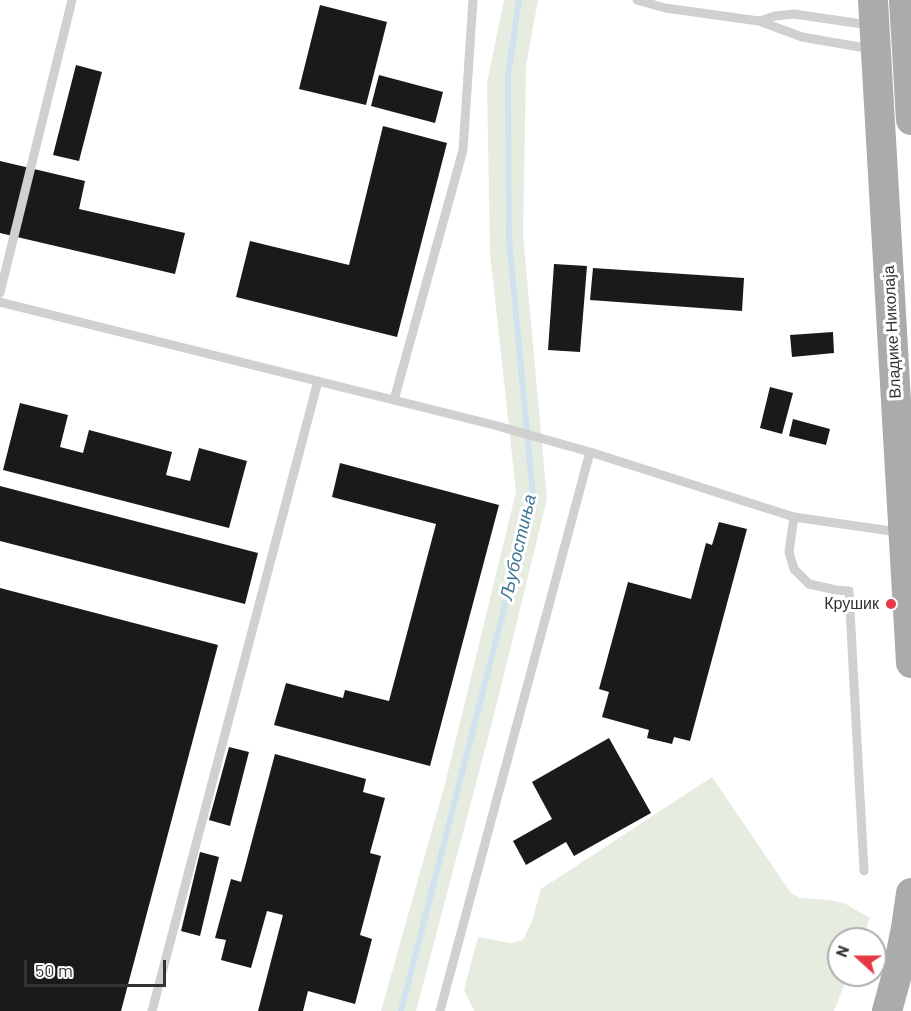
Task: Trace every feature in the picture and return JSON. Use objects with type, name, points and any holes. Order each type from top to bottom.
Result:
[{"type":"main road","points":[[904,0],[911,120]]},
{"type":"main road","name":"Владике Николаја","points":[[875,25],[911,663]]},
{"type":"main road","points":[[887,1011],[896,978],[911,893]]},
{"type":"lane","points":[[0,293],[72,0]]},
{"type":"lane","points":[[394,400],[463,150],[473,0]]},
{"type":"lane","points":[[637,0],[665,8],[759,21],[802,37],[875,25]]},
{"type":"lane","points":[[759,21],[794,14],[875,25]]},
{"type":"lane","points":[[0,302],[494,425],[590,452],[794,516],[903,533]]},
{"type":"lane","points":[[152,1011],[318,381]]},
{"type":"lane","points":[[440,1011],[590,452]]},
{"type":"lane","points":[[794,516],[789,552],[794,569],[809,584],[849,591],[864,871]]},
{"type":"shaded area","points":[[504,0],[538,0],[526,66],[523,235],[547,499],[494,715],[416,1011],[381,1011],[445,784],[516,492],[490,253],[487,83]]},
{"type":"shaded area","points":[[712,777],[791,893],[800,898],[844,903],[870,918],[867,927],[827,927],[827,987],[843,987],[834,1011],[474,1011],[464,990],[478,937],[510,943],[523,940],[532,921],[541,889]]},
{"type":"building","points":[[320,5],[387,22],[366,105],[299,89]]},
{"type":"building","points":[[76,65],[102,72],[79,161],[53,155]]},
{"type":"building","points":[[379,75],[443,92],[435,123],[371,106]]},
{"type":"building","points":[[383,126],[447,143],[397,337],[236,297],[250,241],[349,265]]},
{"type":"building","points":[[0,161],[85,181],[79,209],[185,233],[175,274],[0,233]]},
{"type":"building","points":[[554,264],[587,266],[580,352],[548,350]]},
{"type":"building","points":[[593,268],[744,278],[742,311],[590,300]]},
{"type":"building","points":[[833,332],[834,353],[792,357],[790,335]]},
{"type":"building","points":[[770,387],[793,393],[782,434],[760,428]]},
{"type":"building","points":[[20,403],[68,415],[60,447],[83,453],[89,430],[172,452],[166,475],[190,481],[199,448],[247,461],[229,528],[3,470]]},
{"type":"building","points":[[793,419],[830,429],[826,445],[789,436]]},
{"type":"building","points":[[340,463],[499,505],[430,766],[274,725],[286,683],[343,698],[345,690],[389,701],[436,524],[332,497]]},
{"type":"building","points":[[0,486],[258,553],[245,604],[0,541]]},
{"type":"building","points":[[719,522],[747,529],[690,741],[674,737],[672,744],[647,738],[649,730],[602,717],[609,692],[599,689],[628,582],[691,599],[706,543],[712,545]]},
{"type":"building","points":[[0,588],[218,645],[121,1011],[0,1011]]},
{"type":"building","points":[[609,738],[651,813],[574,856],[566,842],[526,865],[513,841],[552,819],[532,782]]},
{"type":"building","points":[[229,747],[249,752],[230,826],[209,820]]},
{"type":"building","points":[[275,754],[366,779],[363,792],[385,798],[370,853],[381,856],[360,935],[372,939],[355,1004],[308,991],[303,1011],[258,1011],[283,915],[267,911],[251,968],[221,960],[226,940],[215,938],[231,879],[241,882]]},
{"type":"building","points":[[200,852],[219,857],[200,936],[181,931]]},
{"type":"waterway","name":"Љубостиња","points":[[401,1011],[533,496],[509,239],[508,76],[519,0]]},
{"type":"place","name":"Крушик","points":[[891,604]]}]
